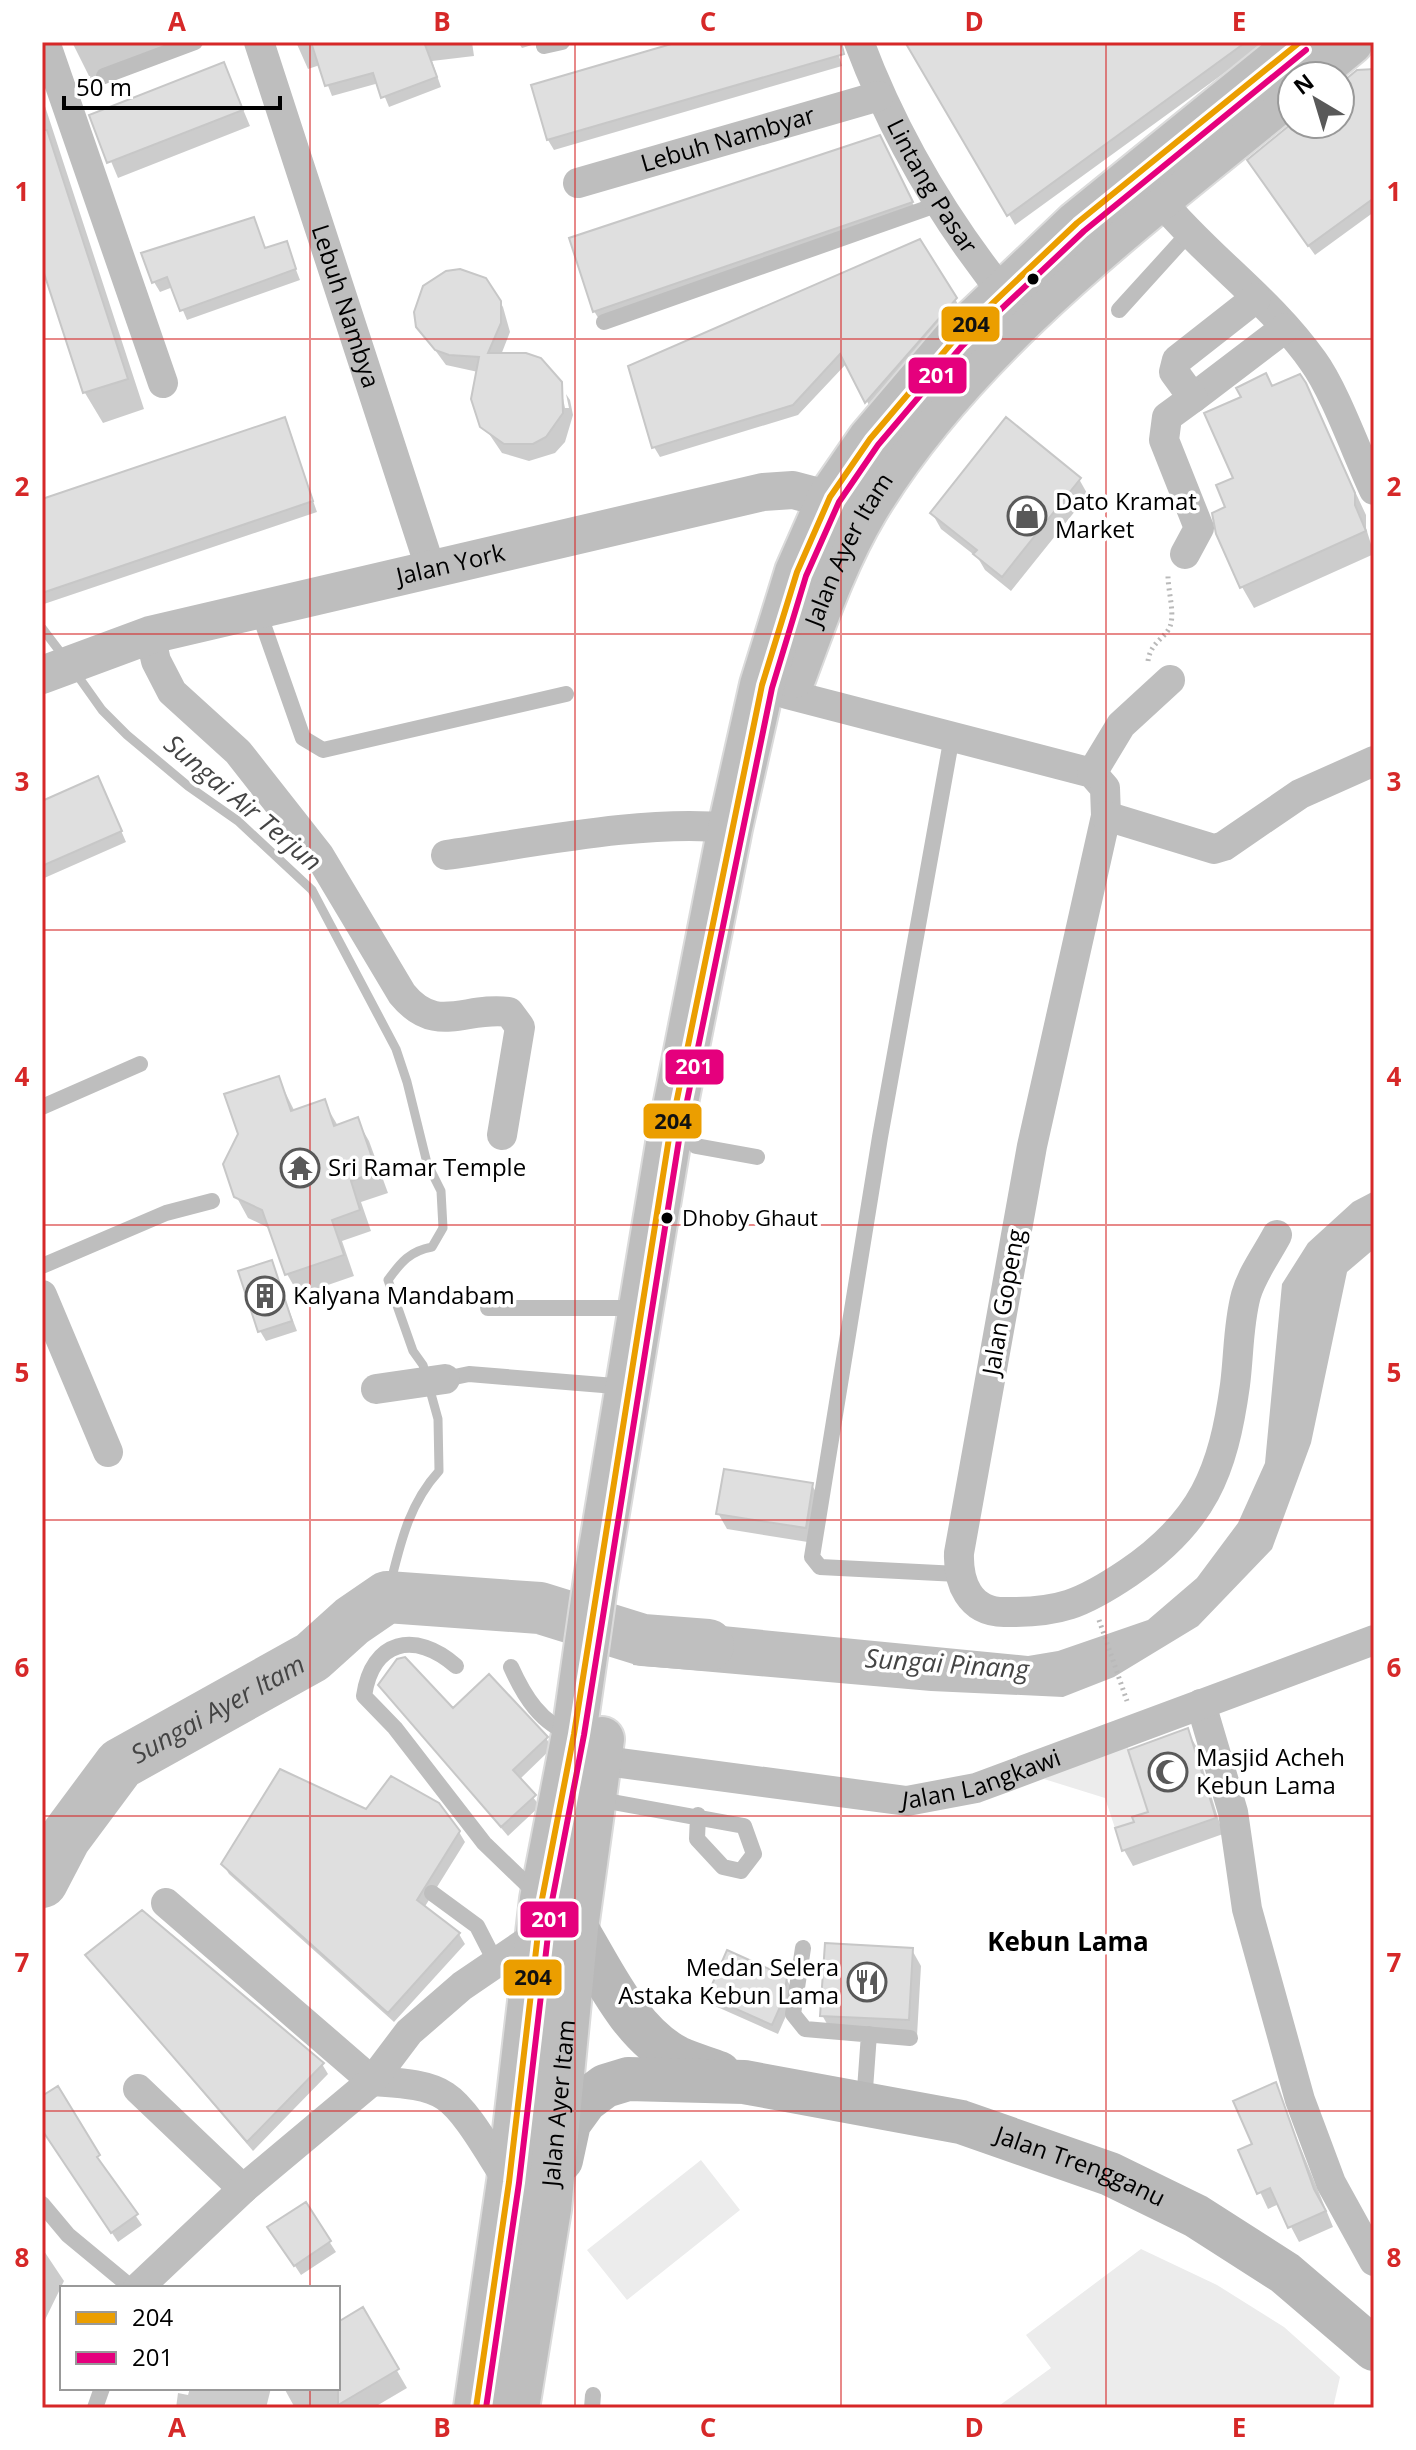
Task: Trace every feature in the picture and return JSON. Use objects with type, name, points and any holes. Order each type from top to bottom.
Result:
[{"type":"main road","name":"Jalan Ayer Itam","points":[[476,2408],[552,1921],[584,1762],[609,1584],[640,1308],[730,828],[762,685],[797,572],[848,504],[947,400],[1013,306],[1077,223],[1300,42]]},
{"type":"main road","points":[[1329,60],[1351,42]]},
{"type":"main road","name":"Jalan Ayer Itam","points":[[1013,306],[1160,200],[1276,104]]},
{"type":"main road","name":"Jalan Ayer Itam","points":[[609,1584],[787,694],[823,597],[848,504]]},
{"type":"main road","name":"Jalan Ayer Itam","points":[[517,2408],[549,2209],[552,1921]]},
{"type":"main road","name":"Jalan Trengganu","points":[[552,1921],[656,2042],[677,2057],[744,2082]]},
{"type":"main road","name":"Jalan Trengganu","points":[[549,2209],[569,2123],[585,2101],[605,2086],[628,2079],[744,2082],[961,2122],[1039,2147],[1125,2181],[1196,2216],[1285,2273],[1374,2349]]},
{"type":"street","points":[[45,42],[163,383]]},
{"type":"street","name":"Lebuh Nambya","points":[[259,42],[431,570]]},
{"type":"street","name":"Lintang Pasar","points":[[859,42],[879,96],[939,204],[1013,306]]},
{"type":"street","name":"Lebuh Nambyar","points":[[578,183],[879,96]]},
{"type":"street","points":[[1160,200],[1188,234],[1256,298],[1315,363],[1374,491]]},
{"type":"street","points":[[1193,398],[1174,372],[1177,360],[1256,298]]},
{"type":"street","points":[[1185,554],[1199,528],[1164,440],[1167,417],[1285,328]]},
{"type":"street","name":"Jalan York","points":[[50,672],[150,635],[763,492],[793,490],[848,504]]},
{"type":"street","points":[[150,635],[156,661],[172,692],[238,752],[319,855],[402,994],[417,1012],[440,1018],[494,1010],[509,1012],[520,1027],[502,1135]]},
{"type":"street","points":[[787,694],[1092,773],[1121,725],[1160,687]]},
{"type":"street","points":[[1106,816],[1214,849],[1224,846],[1300,794],[1374,761]]},
{"type":"street","name":"Jalan Gopeng","points":[[958,1574],[959,1553],[1032,1146],[1106,816],[1105,788],[1092,773]]},
{"type":"street","points":[[446,855],[572,837],[702,825],[730,828]]},
{"type":"street","points":[[958,1574],[970,1596],[994,1612],[1045,1613],[1091,1598],[1143,1563],[1192,1519],[1223,1453],[1236,1382],[1237,1335],[1247,1290],[1277,1235]]},
{"type":"street","points":[[42,1295],[108,1452]]},
{"type":"street","points":[[376,1389],[445,1379]]},
{"type":"street","name":"Jalan Langkawi","points":[[584,1762],[907,1801],[976,1788],[1374,1640]]},
{"type":"street","points":[[1201,1704],[1233,1812],[1247,1909],[1300,2100],[1331,2183],[1374,2261]]},
{"type":"street","points":[[166,1903],[372,2081],[411,2085],[445,2096],[465,2118],[509,2182]]},
{"type":"street","points":[[140,2286],[243,2189],[372,2081],[409,2032],[552,1921]]},
{"type":"street","points":[[138,2089],[243,2189]]},
{"type":"lane","points":[[104,76],[195,42]]},
{"type":"lane","points":[[544,46],[562,42]]},
{"type":"lane","points":[[604,322],[939,204]]},
{"type":"lane","points":[[1119,310],[1188,234]]},
{"type":"lane","points":[[258,610],[303,738],[323,750],[566,694]]},
{"type":"lane","points":[[952,736],[880,1137],[812,1557],[820,1567],[958,1574]]},
{"type":"lane","points":[[42,1107],[140,1064]]},
{"type":"lane","points":[[696,1146],[757,1157]]},
{"type":"lane","points":[[42,1266],[166,1213],[212,1201]]},
{"type":"lane","points":[[488,1308],[640,1308]]},
{"type":"lane","points":[[445,1379],[469,1374],[629,1387]]},
{"type":"lane","points":[[456,1666],[414,1643],[391,1647],[367,1672],[364,1696],[395,1728],[484,1843],[552,1921]]},
{"type":"lane","points":[[511,1667],[523,1695],[584,1762],[698,1815]]},
{"type":"lane","points":[[432,1893],[477,1926],[496,1963]]},
{"type":"lane","points":[[803,1948],[793,2014],[797,2023],[805,2029],[910,2038]]},
{"type":"lane","points":[[864,2104],[869,2034]]},
{"type":"lane","points":[[42,2204],[68,2235],[130,2286]]},
{"type":"path","points":[[1160,687],[1148,657],[1154,642],[1168,631],[1172,621],[1168,575],[1173,563],[1185,554]]},
{"type":"path","points":[[1100,1625],[1124,1691]]},
{"type":"shaded area","points":[[1126,1741],[1145,1802],[1151,1811],[1133,1817],[1134,1822],[1115,1828],[1105,1798],[1044,1779]]},
{"type":"shaded area","points":[[701,2160],[740,2210],[627,2300],[587,2250]]},
{"type":"shaded area","points":[[1141,2249],[1217,2285],[1284,2327],[1340,2377],[1333,2408],[996,2408],[1051,2368],[1026,2335]]},
{"type":"water","name":"Sungai Pinang","points":[[1374,1191],[1374,1249],[1347,1272],[1311,1443],[1272,1549],[1198,1626],[1114,1677],[1063,1697],[931,1691],[633,1665],[641,1618],[1028,1656],[1058,1651],[1148,1620],[1197,1578],[1238,1523],[1265,1463],[1282,1284],[1308,1243],[1353,1202]]},
{"type":"building","points":[[311,42],[424,42],[437,77],[381,98],[373,73],[325,86]]},
{"type":"building","points":[[678,42],[841,42],[844,54],[547,140],[531,85]]},
{"type":"building","points":[[905,42],[1246,42],[1007,216]]},
{"type":"building","points":[[224,62],[243,110],[107,163],[89,115]]},
{"type":"building","points":[[1374,69],[1374,198],[1308,246],[1247,160],[1276,136],[1276,140],[1356,140],[1357,70]]},
{"type":"building","points":[[42,130],[47,130],[128,379],[83,393],[42,267]]},
{"type":"building","points":[[880,135],[913,202],[593,312],[569,238]]},
{"type":"building","points":[[254,217],[265,248],[287,241],[296,269],[180,311],[167,277],[152,283],[141,253]]},
{"type":"building","points":[[920,239],[957,298],[865,403],[840,354],[793,405],[652,448],[628,366]]},
{"type":"building","points":[[460,269],[486,278],[501,301],[501,323],[488,353],[526,353],[541,358],[562,382],[563,413],[546,437],[533,444],[504,444],[480,427],[471,399],[479,357],[449,355],[435,350],[416,327],[414,312],[423,286],[446,271]]},
{"type":"building","points":[[1266,373],[1272,386],[1300,374],[1306,383],[1355,493],[1355,505],[1366,531],[1240,588],[1216,534],[1212,513],[1225,507],[1216,485],[1233,478],[1204,413],[1241,397],[1236,388]]},
{"type":"building","points":[[285,417],[313,501],[42,593],[42,499]]},
{"type":"building","points":[[1006,417],[1081,478],[1002,577],[973,554],[977,550],[930,513]]},
{"type":"building","points":[[98,776],[122,831],[42,866],[42,801]]},
{"type":"building","name":"Sri Ramar Temple","points":[[279,1076],[291,1111],[325,1099],[334,1126],[358,1117],[377,1172],[351,1181],[360,1210],[332,1220],[344,1255],[285,1275],[262,1210],[234,1197],[223,1164],[238,1134],[224,1094]]},
{"type":"building","name":"Kalyana Mandabam","points":[[272,1260],[292,1321],[258,1332],[238,1271]]},
{"type":"building","points":[[724,1469],[813,1483],[806,1528],[716,1514]]},
{"type":"building","points":[[405,1657],[453,1708],[489,1674],[548,1737],[513,1770],[536,1795],[501,1827],[378,1685],[397,1659]]},
{"type":"building","name":"Masjid Acheh Kebun Lama","points":[[1188,1728],[1216,1818],[1122,1851],[1115,1828],[1134,1822],[1132,1817],[1148,1812],[1128,1750]]},
{"type":"building","points":[[280,1769],[366,1809],[391,1776],[439,1803],[460,1831],[417,1900],[460,1933],[388,2013],[221,1864]]},
{"type":"building","points":[[142,1910],[324,2063],[247,2142],[85,1955]]},
{"type":"building","name":"Medan Selera Astaka Kebun Lama","points":[[825,1943],[913,1948],[909,2020],[820,2016]]},
{"type":"building","points":[[727,1950],[787,1977],[784,1998],[772,2025],[707,1996]]},
{"type":"building","points":[[1276,2082],[1314,2189],[1326,2211],[1288,2228],[1270,2188],[1257,2194],[1238,2150],[1252,2144],[1233,2101]]},
{"type":"building","points":[[58,2086],[100,2155],[97,2157],[138,2214],[111,2233],[42,2130],[42,2096]]},
{"type":"building","points":[[306,2202],[331,2241],[294,2266],[267,2227]]},
{"type":"building","points":[[363,2307],[399,2369],[338,2405],[340,2390],[340,2321]]},
{"type":"waterway","name":"Sungai Air Terjun","points":[[42,628],[64,657]]},
{"type":"waterway","name":"Sungai Air Terjun","points":[[75,672],[102,710],[127,735],[188,786],[238,821],[312,890],[396,1049],[427,1163],[441,1191],[443,1228],[432,1247],[407,1258],[388,1280],[413,1351],[423,1365],[438,1419],[439,1471],[411,1515],[387,1597]]},
{"type":"waterway","name":"Sungai Ayer Itam","points":[[42,1882],[65,1838],[120,1764],[312,1657],[352,1621],[387,1597],[540,1608],[643,1640],[708,1645]]},
{"type":"transit line","name":"204","points":[[476,2408],[509,2182],[542,1899],[574,1734],[669,1138],[762,685],[797,572],[830,497],[870,439],[955,339],[1077,223],[1300,42]]},
{"type":"transit line","name":"201","points":[[486,2408],[519,2183],[552,1901],[584,1735],[679,1140],[772,688],[806,576],[839,502],[878,445],[962,346],[1084,231],[1306,50]]},
{"type":"place","name":"Dato Kramat Market","points":[[1027,516]]},
{"type":"place","name":"Sri Ramar Temple","points":[[300,1168]]},
{"type":"place","name":"Dhoby Ghaut","points":[[667,1218]]},
{"type":"place","name":"Kalyana Mandabam","points":[[265,1296]]},
{"type":"place","name":"Masjid Acheh Kebun Lama","points":[[1168,1772]]},
{"type":"place","name":"Medan Selera Astaka Kebun Lama","points":[[867,1982]]},
{"type":"district","name":"Kebun Lama","points":[[1068,1942]]}]
